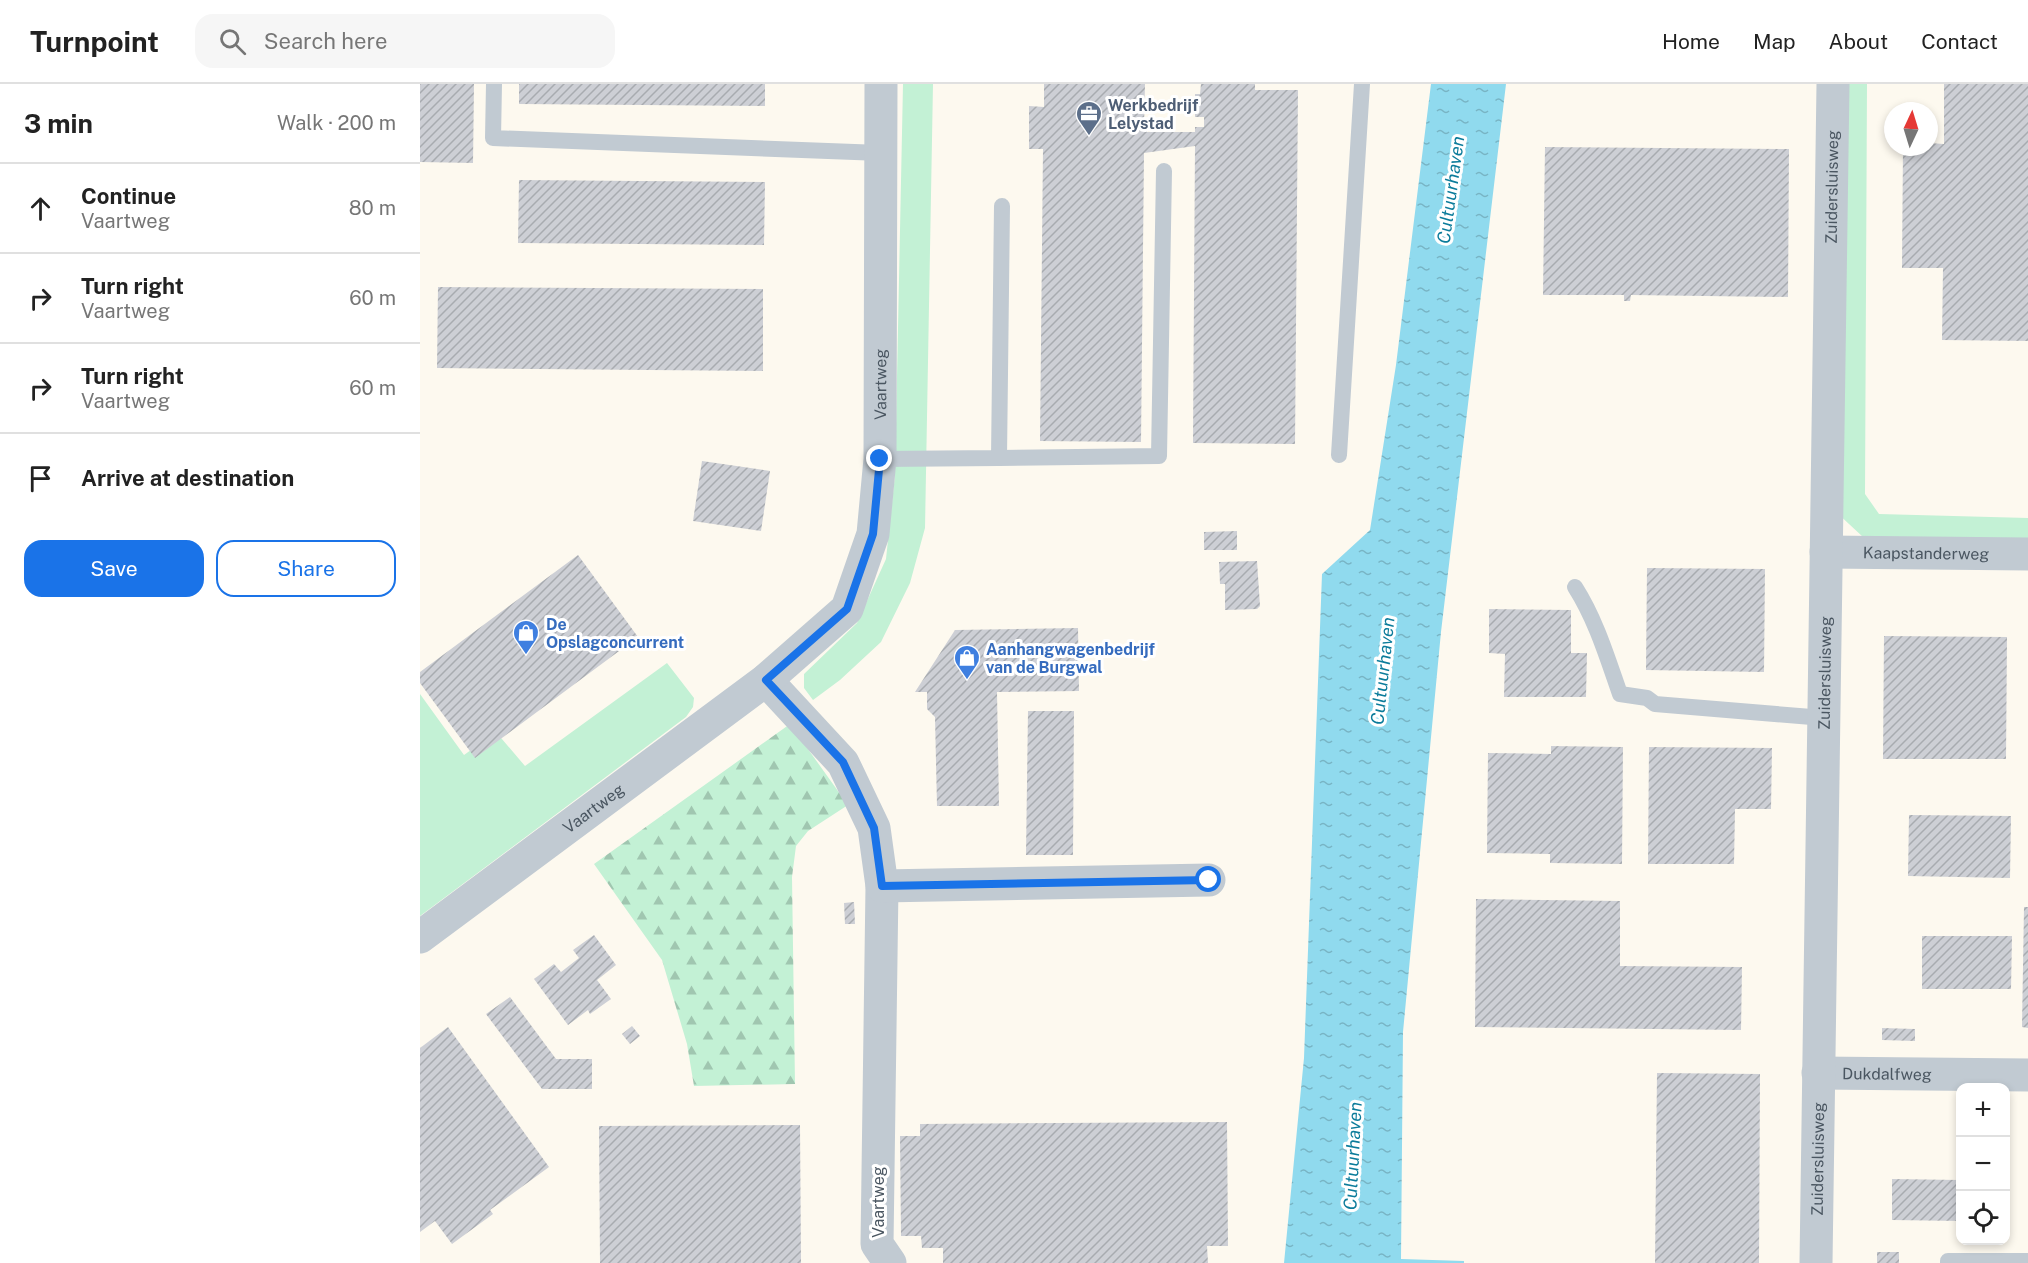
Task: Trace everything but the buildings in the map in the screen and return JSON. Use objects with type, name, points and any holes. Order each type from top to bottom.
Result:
[{"type":"street","name":"Vaartweg","points":[[420,937],[766,680],[847,609],[873,534],[880,459],[881,84]]},
{"type":"street","name":"Zuidersluisweg","points":[[1816,1263],[1833,84]]},
{"type":"street","name":"Kaapstanderweg","points":[[1826,552],[2028,554]]},
{"type":"street","name":"Vaartweg","points":[[766,680],[843,762],[874,828],[882,886],[877,1244],[890,1263]]},
{"type":"street","points":[[882,886],[1209,880]]},
{"type":"street","name":"Dukdalfweg","points":[[1818,1073],[2028,1075]]},
{"type":"lane","points":[[494,84],[493,138],[881,153]]},
{"type":"lane","points":[[1339,455],[1362,84]]},
{"type":"lane","points":[[880,459],[1160,456],[1164,171]]},
{"type":"lane","points":[[999,458],[1002,206]]},
{"type":"lane","points":[[1575,587],[1587,606],[1603,643],[1620,694],[1647,698],[1655,704],[1824,718]]},
{"type":"lane","points":[[1948,1263],[1948,1261],[2028,1261]]},
{"type":"shaded area","points":[[420,84],[2028,84],[2028,1263],[420,1263]]},
{"type":"green space","points":[[903,84],[933,84],[925,528],[910,583],[881,642],[840,680],[813,700],[804,688],[804,674],[857,623],[886,559],[895,475]]},
{"type":"green space","points":[[1844,84],[1867,84],[1865,494],[1879,514],[2028,518],[2028,539],[1863,537],[1835,511]]},
{"type":"green space","points":[[667,663],[694,698],[693,707],[686,717],[420,916],[420,694],[464,755],[496,732],[525,766]]},
{"type":"green space","points":[[790,724],[848,805],[808,831],[796,846],[792,877],[795,1084],[694,1086],[687,1044],[662,960],[594,864]]},
{"type":"water","name":"Cultuurhaven","points":[[1431,84],[1506,84],[1441,632],[1403,1032],[1401,1259],[1464,1261],[1464,1263],[1284,1263],[1304,1058],[1322,574],[1370,530],[1396,365]]},
{"type":"place","name":"Werkbedrijf Lelystad","points":[[1089,137]]},
{"type":"place","name":"De Opslagconcurrent","points":[[526,656]]},
{"type":"place","name":"Aanhangwagenbedrijf van de Burgwal","points":[[967,681]]},
{"type":"route","points":[[880,459],[873,534],[847,609],[766,680],[843,762],[874,828],[882,886],[1209,880]]}]
